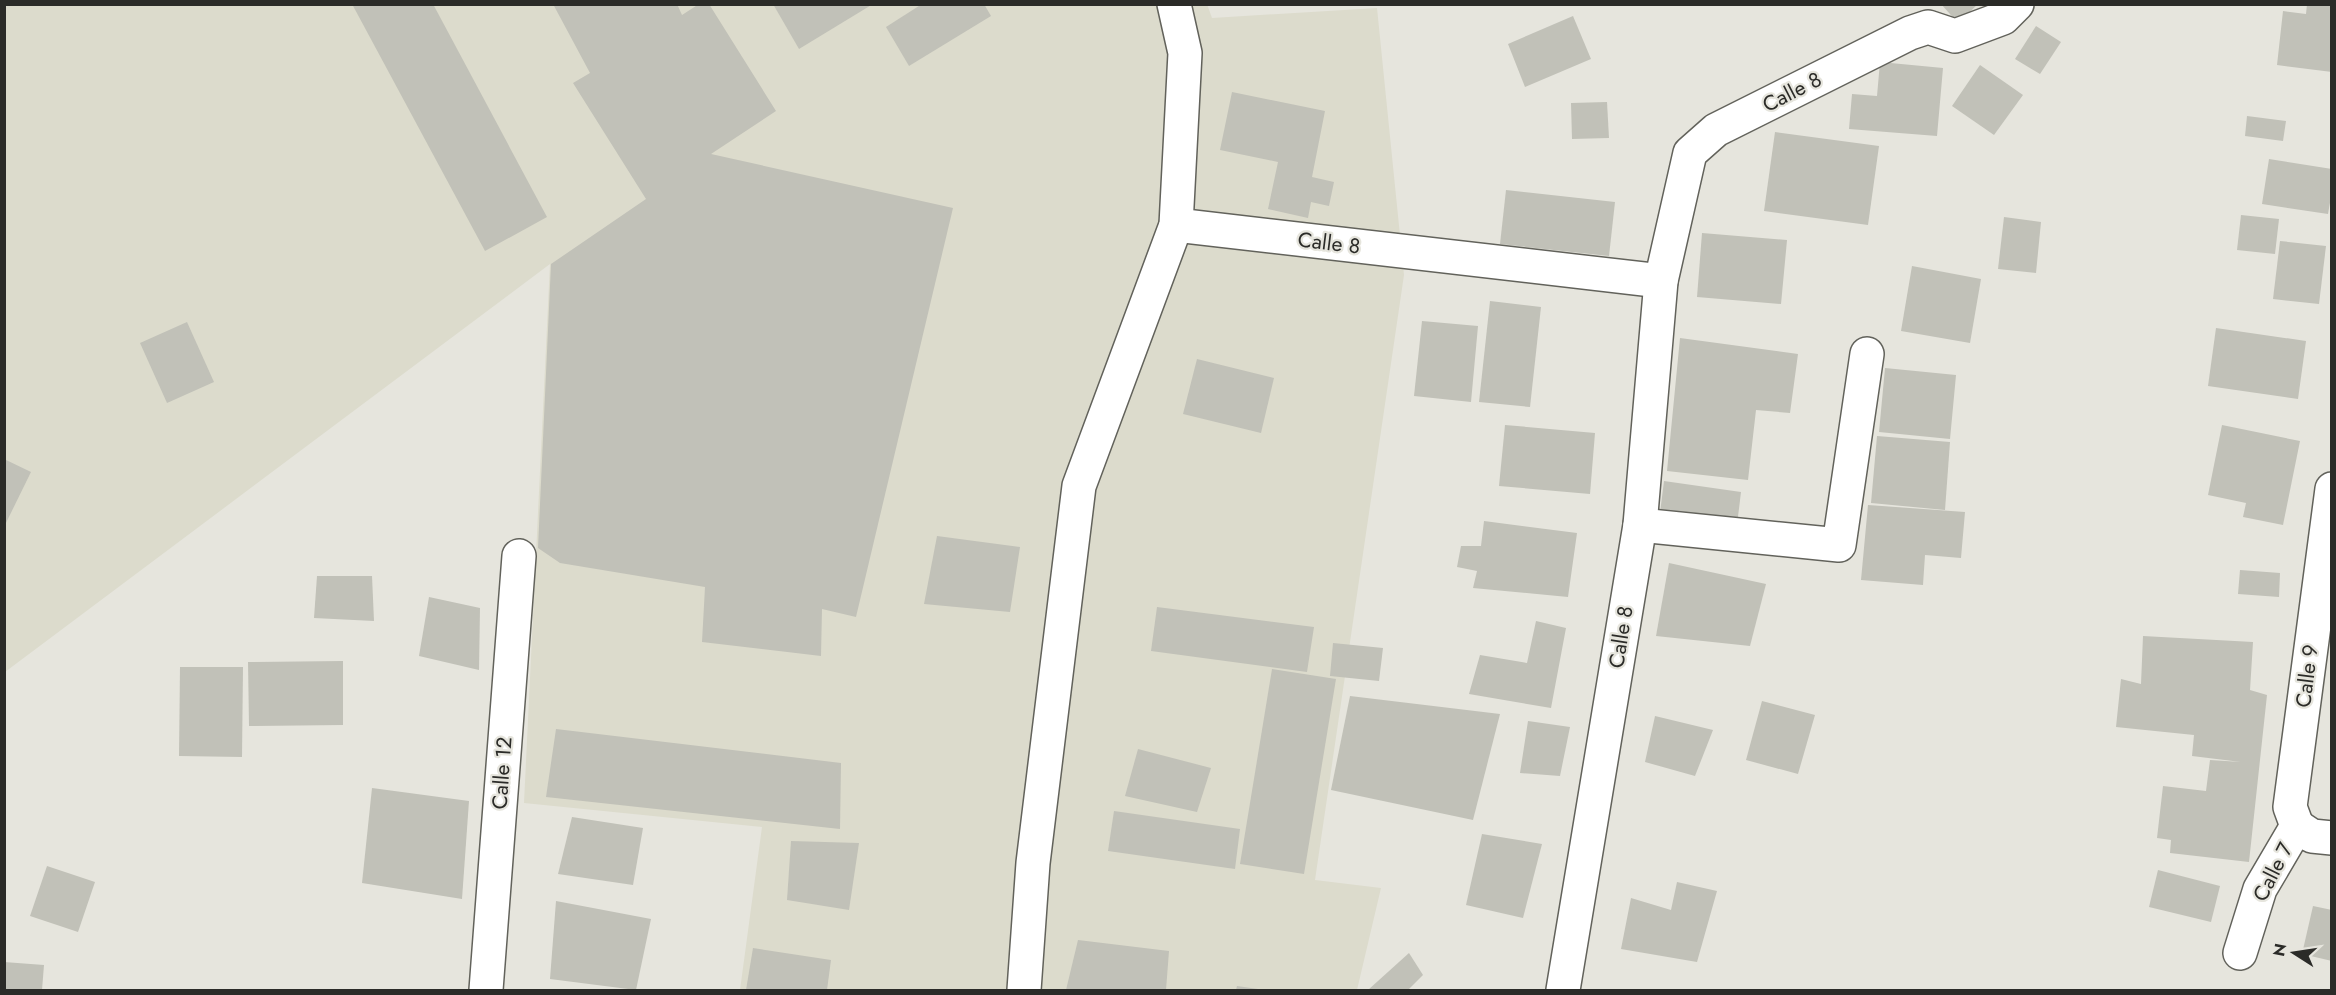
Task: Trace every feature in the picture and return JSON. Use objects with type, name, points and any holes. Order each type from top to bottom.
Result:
[{"type":"street","points":[[1024,990],[1033,863],[1078,486],[1176,225],[1185,53],[1174,4]]},
{"type":"street","name":"Calle 8","points":[[1563,990],[1640,525],[1661,282],[1690,153],[1716,130],[1910,33],[1928,27],[1955,36],[2003,18],[2017,4]]},
{"type":"street","name":"Calle 8","points":[[1176,225],[1661,282]]},
{"type":"street","points":[[1640,525],[1839,545],[1867,354]]},
{"type":"street","name":"Calle 9","points":[[2297,826],[2290,807],[2329,524],[2331,489]]},
{"type":"street","name":"Calle 12","points":[[486,990],[519,556]]},
{"type":"street","points":[[2297,826],[2312,836],[2331,838]]},
{"type":"street","name":"Calle 7","points":[[2240,952],[2260,889],[2297,826]]},
{"type":"shaded area","points":[[1207,4],[1212,18],[1377,8],[1404,275],[1315,880],[1381,888],[1357,990],[740,990],[762,827],[524,803],[550,264],[5,672],[5,5]]},
{"type":"building","points":[[352,4],[433,4],[547,217],[485,251]]},
{"type":"building","points":[[553,4],[677,4],[682,15],[699,4],[709,4],[776,111],[711,154],[953,208],[856,617],[822,609],[821,656],[702,642],[705,587],[560,563],[538,548],[551,264],[646,199],[573,83],[590,73]]},
{"type":"building","points":[[773,4],[873,4],[799,49]]},
{"type":"building","points":[[922,4],[984,4],[991,16],[909,66],[886,27]]},
{"type":"building","points":[[1941,4],[1978,4],[1958,23]]},
{"type":"building","points":[[2307,4],[2332,4],[2332,72],[2277,65],[2283,11],[2306,14]]},
{"type":"building","points":[[1573,16],[1591,59],[1525,87],[1508,44]]},
{"type":"building","points":[[2036,26],[2061,42],[2040,74],[2015,59]]},
{"type":"building","points":[[1880,62],[1943,68],[1937,136],[1849,129],[1852,94],[1877,96]]},
{"type":"building","points":[[1980,65],[2023,95],[1994,135],[1952,106]]},
{"type":"building","points":[[1232,92],[1325,111],[1312,177],[1334,182],[1329,206],[1311,202],[1308,218],[1268,209],[1278,162],[1220,150]]},
{"type":"building","points":[[1607,102],[1609,138],[1572,139],[1571,103]]},
{"type":"building","points":[[2247,116],[2286,121],[2283,141],[2245,136]]},
{"type":"building","points":[[1775,132],[1879,146],[1868,225],[1764,211]]},
{"type":"building","points":[[2269,159],[2332,169],[2332,191],[2328,214],[2262,204]]},
{"type":"building","points":[[1506,190],[1615,202],[1609,256],[1500,244]]},
{"type":"building","points":[[2241,215],[2279,219],[2275,254],[2237,250]]},
{"type":"building","points":[[2004,217],[2041,222],[2036,273],[1998,269]]},
{"type":"building","points":[[1702,233],[1787,240],[1781,304],[1697,297]]},
{"type":"building","points":[[2280,241],[2326,246],[2319,304],[2273,299]]},
{"type":"building","points":[[1912,266],[1981,279],[1970,343],[1901,331]]},
{"type":"building","points":[[1490,301],[1541,307],[1530,407],[1479,402]]},
{"type":"building","points":[[1422,321],[1478,326],[1471,402],[1414,396]]},
{"type":"building","points":[[187,322],[214,382],[167,403],[140,343]]},
{"type":"building","points":[[2216,328],[2306,341],[2298,399],[2208,386]]},
{"type":"building","points":[[1680,338],[1798,354],[1790,413],[1756,410],[1748,480],[1667,471]]},
{"type":"building","points":[[1197,359],[1274,378],[1261,433],[1183,414]]},
{"type":"building","points":[[1885,368],[1956,375],[1950,439],[1879,432]]},
{"type":"building","points":[[1505,425],[1595,433],[1590,494],[1499,486]]},
{"type":"building","points":[[2222,425],[2300,441],[2283,525],[2243,517],[2246,503],[2208,495]]},
{"type":"building","points":[[1877,436],[1950,442],[1945,510],[1871,503]]},
{"type":"building","points":[[4,459],[31,472],[4,527]]},
{"type":"building","points":[[1664,481],[1741,492],[1737,525],[1660,513]]},
{"type":"building","points":[[1868,505],[1965,512],[1961,558],[1925,555],[1923,585],[1861,580]]},
{"type":"building","points":[[1484,521],[1577,533],[1568,597],[1473,588],[1477,571],[1457,567],[1461,546],[1481,546]]},
{"type":"building","points":[[937,536],[1020,547],[1010,612],[924,604]]},
{"type":"building","points":[[1669,563],[1766,584],[1750,646],[1656,636]]},
{"type":"building","points":[[2240,570],[2280,573],[2279,597],[2238,594]]},
{"type":"building","points":[[317,576],[372,576],[374,621],[314,618]]},
{"type":"building","points":[[429,597],[480,608],[479,670],[419,656]]},
{"type":"building","points":[[1157,607],[1314,627],[1307,672],[1151,651]]},
{"type":"building","points":[[1536,621],[1566,628],[1551,708],[1469,694],[1480,655],[1527,663]]},
{"type":"building","points":[[2143,636],[2253,642],[2250,690],[2267,695],[2249,862],[2170,853],[2171,840],[2157,838],[2163,786],[2206,791],[2210,760],[2241,762],[2192,756],[2194,735],[2116,727],[2121,679],[2141,684]]},
{"type":"building","points":[[1333,643],[1383,648],[1379,681],[1330,676]]},
{"type":"building","points":[[343,661],[343,725],[249,726],[248,662]]},
{"type":"building","points":[[180,667],[243,667],[242,757],[179,756]]},
{"type":"building","points":[[1272,669],[1336,679],[1304,874],[1240,864]]},
{"type":"building","points":[[1350,696],[1500,714],[1473,820],[1331,790]]},
{"type":"building","points":[[1762,701],[1815,715],[1798,774],[1746,760]]},
{"type":"building","points":[[1655,716],[1713,730],[1695,776],[1645,762]]},
{"type":"building","points":[[1528,721],[1570,727],[1560,776],[1520,773]]},
{"type":"building","points":[[556,729],[841,763],[840,829],[546,797]]},
{"type":"building","points":[[1138,749],[1211,768],[1197,812],[1125,796]]},
{"type":"building","points":[[372,788],[469,801],[462,899],[362,883]]},
{"type":"building","points":[[1114,811],[1240,829],[1235,869],[1108,851]]},
{"type":"building","points":[[572,817],[643,828],[633,885],[558,874]]},
{"type":"building","points":[[1482,834],[1542,844],[1523,918],[1466,905]]},
{"type":"building","points":[[791,841],[859,843],[849,910],[787,900]]},
{"type":"building","points":[[47,866],[95,882],[78,932],[30,916]]},
{"type":"building","points":[[2158,870],[2220,886],[2211,922],[2149,907]]},
{"type":"building","points":[[1677,882],[1717,891],[1697,962],[1621,949],[1631,898],[1671,910]]},
{"type":"building","points":[[556,901],[651,919],[636,990],[550,979]]},
{"type":"building","points":[[2313,906],[2332,910],[2332,961],[2302,954]]},
{"type":"building","points":[[1078,940],[1169,951],[1166,990],[1066,990]]},
{"type":"building","points":[[753,948],[831,960],[827,990],[746,990]]},
{"type":"building","points":[[1409,953],[1423,975],[1408,990],[1368,990]]},
{"type":"building","points":[[4,962],[44,965],[42,990],[4,990]]},
{"type":"building","points":[[1237,986],[1258,989],[1258,990],[1236,990]]}]
